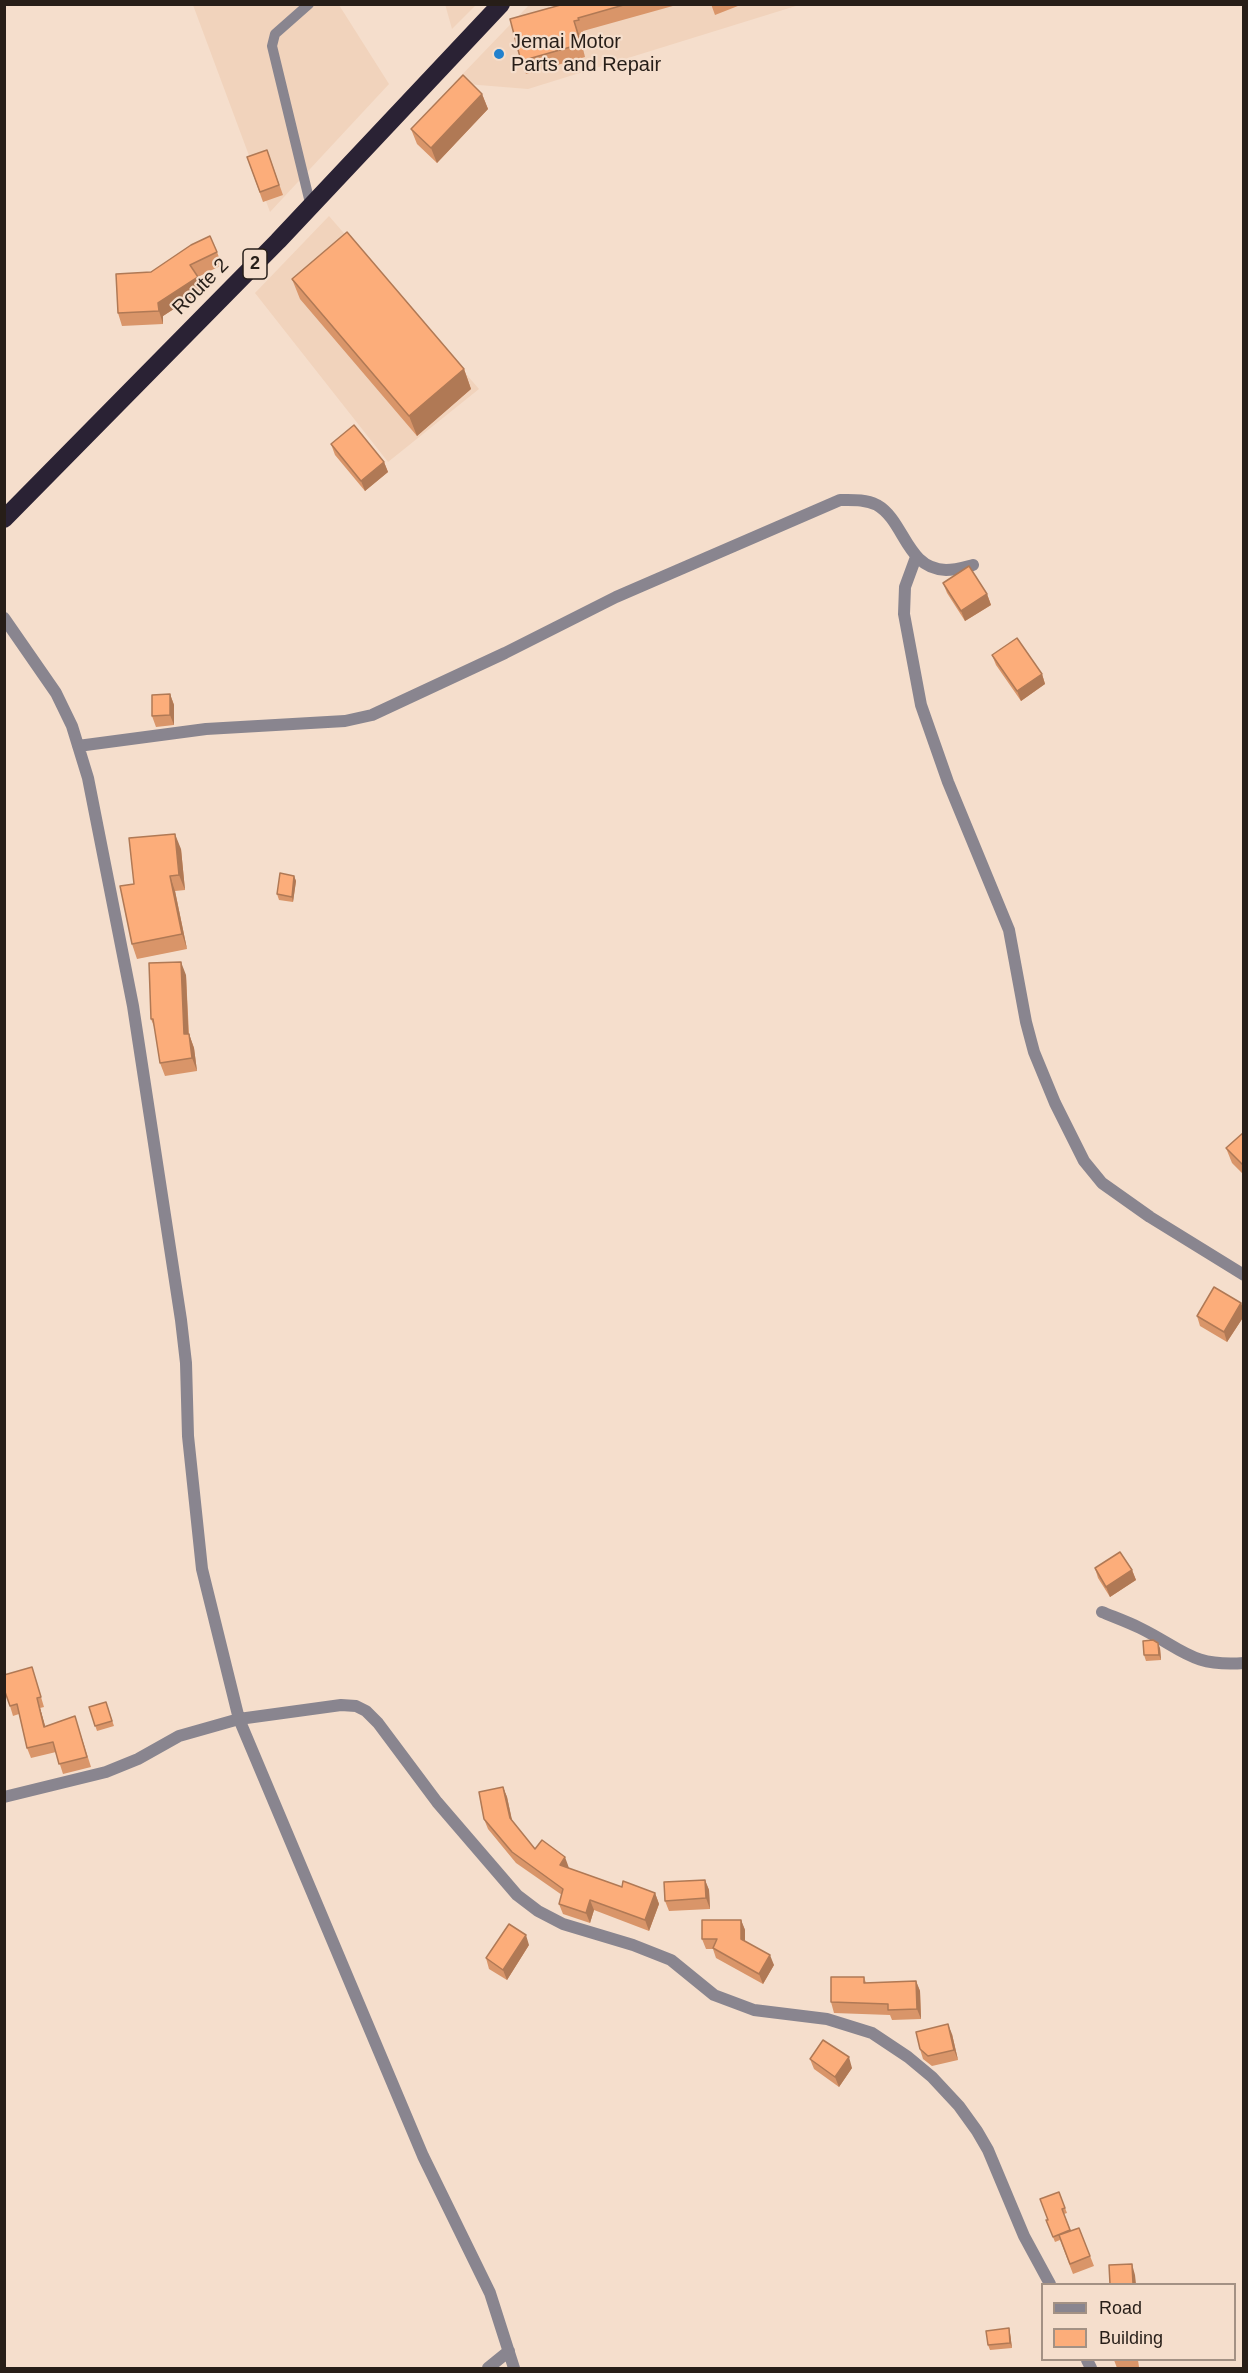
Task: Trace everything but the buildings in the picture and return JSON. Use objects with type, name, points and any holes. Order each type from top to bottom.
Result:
[{"type":"highway","name":"Route 2","points":[[4,519],[311,207],[501,4]]},
{"type":"street","points":[[78,747],[206,729],[345,721],[372,715],[505,653],[616,597],[830,502],[840,500],[869,502],[879,506],[898,528],[916,557],[930,566],[944,570],[974,566]]},
{"type":"street","points":[[916,557],[905,587],[904,615],[921,705],[948,782],[1006,922],[1034,1052],[1055,1103],[1084,1161],[1102,1183],[1150,1217],[1244,1275]]},
{"type":"street","points":[[4,618],[56,693],[72,726],[88,778],[133,1006],[186,1363],[188,1436],[202,1569],[239,1719],[423,2156],[490,2293],[514,2368]]},
{"type":"street","points":[[1102,1612],[1141,1628],[1184,1654],[1205,1662],[1244,1663]]},
{"type":"street","points":[[4,1797],[106,1772],[179,1737],[239,1719],[341,1705],[356,1706],[366,1711],[378,1723],[467,1838],[517,1895],[538,1911],[563,1924],[633,1945],[670,1960],[722,1999],[754,2010],[827,2019],[850,2026],[872,2033],[908,2057],[932,2077],[977,2131],[988,2150],[1024,2236],[1049,2283]]},
{"type":"street","points":[[488,2368],[509,2351]]},
{"type":"lane","points":[[309,4],[275,34],[272,46],[311,207]]},
{"type":"shaded area","points":[[445,4],[476,5],[452,29]]},
{"type":"shaded area","points":[[565,4],[799,5],[528,89],[454,83],[529,5],[549,5],[550,9]]},
{"type":"shaded area","points":[[193,5],[339,5],[389,84],[270,212]]},
{"type":"shaded area","points":[[329,216],[479,389],[388,462],[255,293]]},
{"type":"place","name":"Jemai Motor Parts and Repair","points":[[499,54]]}]
